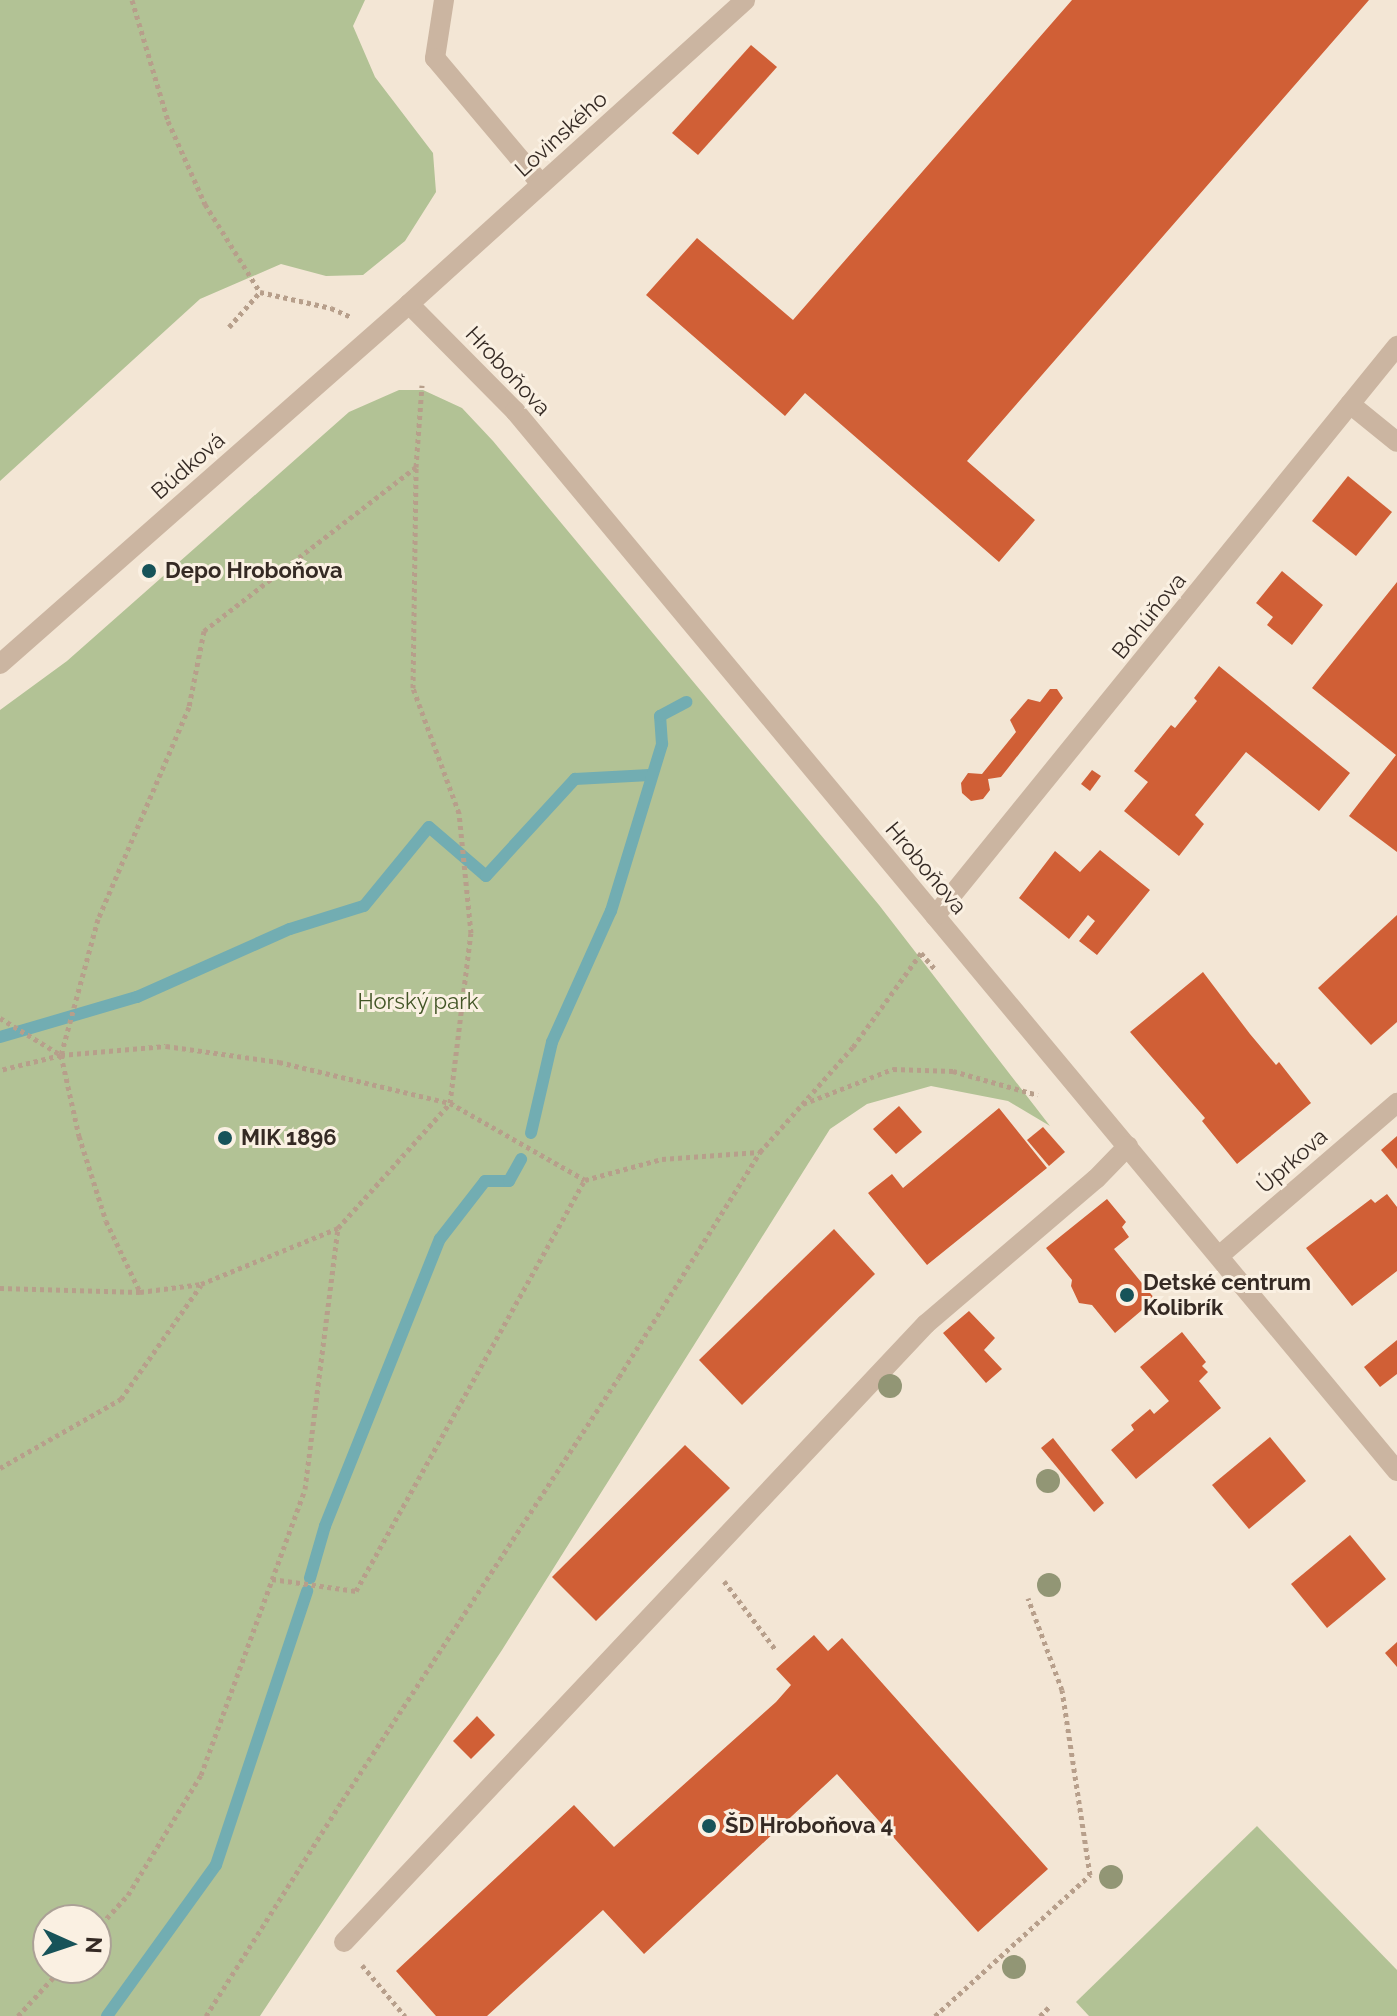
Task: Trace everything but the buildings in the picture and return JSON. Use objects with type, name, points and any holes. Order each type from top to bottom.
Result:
[{"type":"street","points":[[444,0],[435,58],[541,184]]},
{"type":"street","name":"Lovinského","points":[[409,304],[745,0]]},
{"type":"street","name":"Búdková","points":[[0,664],[409,304]]},
{"type":"street","name":"Hroboňova","points":[[409,304],[515,411],[1397,1471]]},
{"type":"street","name":"Bohúňova","points":[[935,916],[1397,346]]},
{"type":"street","points":[[1350,404],[1397,442]]},
{"type":"street","name":"Úprkova","points":[[1219,1256],[1397,1103]]},
{"type":"street","points":[[344,1942],[926,1324],[1096,1179],[1128,1146]]},
{"type":"path","points":[[132,0],[168,121],[205,204],[260,292],[331,308],[376,334]]},
{"type":"path","points":[[229,327],[260,292]]},
{"type":"path","points":[[0,1288],[140,1292],[201,1284],[338,1228],[450,1103],[471,933],[459,813],[413,688],[416,467],[422,385]]},
{"type":"path","points":[[140,1292],[106,1221],[79,1136],[61,1055],[98,919],[189,707],[204,631],[416,467]]},
{"type":"path","points":[[206,2016],[342,1801],[619,1377],[760,1152],[853,1047],[921,953],[936,970]]},
{"type":"path","points":[[0,1018],[61,1055]]},
{"type":"path","points":[[0,1070],[61,1055],[166,1046],[279,1062],[450,1103],[585,1180],[662,1159],[760,1152]]},
{"type":"path","points":[[802,1104],[893,1069],[953,1071],[1038,1095]]},
{"type":"path","points":[[272,1579],[356,1591],[585,1180]]},
{"type":"path","points":[[112,1912],[128,1895],[201,1775],[305,1489],[338,1228]]},
{"type":"path","points":[[0,1468],[121,1399],[201,1284]]},
{"type":"path","points":[[707,1558],[775,1649]]},
{"type":"path","points":[[935,2016],[1090,1875],[1062,1690],[1028,1598]]},
{"type":"path","points":[[344,1942],[405,2016]]},
{"type":"path","points":[[18,2016],[47,1984]]},
{"type":"path","points":[[1040,2016],[1051,2005]]},
{"type":"green space","points":[[0,0],[365,0],[353,26],[375,77],[433,153],[436,192],[405,241],[363,275],[326,276],[281,264],[200,299],[0,481]]},
{"type":"green space","name":"Horský park","points":[[399,390],[423,390],[462,408],[493,441],[879,905],[1050,1126],[1008,1101],[931,1086],[867,1104],[830,1129],[502,1650],[260,2016],[0,2016],[0,710],[67,661],[349,412]]},
{"type":"green space","points":[[1257,1826],[1397,1970],[1397,2016],[1089,2016],[1076,2002]]},
{"type":"waterway","points":[[531,1133],[552,1042],[611,911],[662,744],[660,716],[686,702]]},
{"type":"waterway","points":[[0,1037],[137,997],[290,929],[364,906],[429,827],[486,876],[575,779],[650,775]]},
{"type":"waterway","points":[[310,1578],[325,1526],[440,1239],[485,1181],[509,1181],[521,1159]]},
{"type":"waterway","points":[[107,2016],[216,1865],[307,1591]]},
{"type":"place","name":"Depo Hroboňova","points":[[149,571]]},
{"type":"place","name":"MIK 1896","points":[[225,1138]]},
{"type":"place","name":"Detské centrum Kolibrík","points":[[1127,1295]]},
{"type":"place","name":"ŠD Hroboňova 4","points":[[709,1826]]}]
